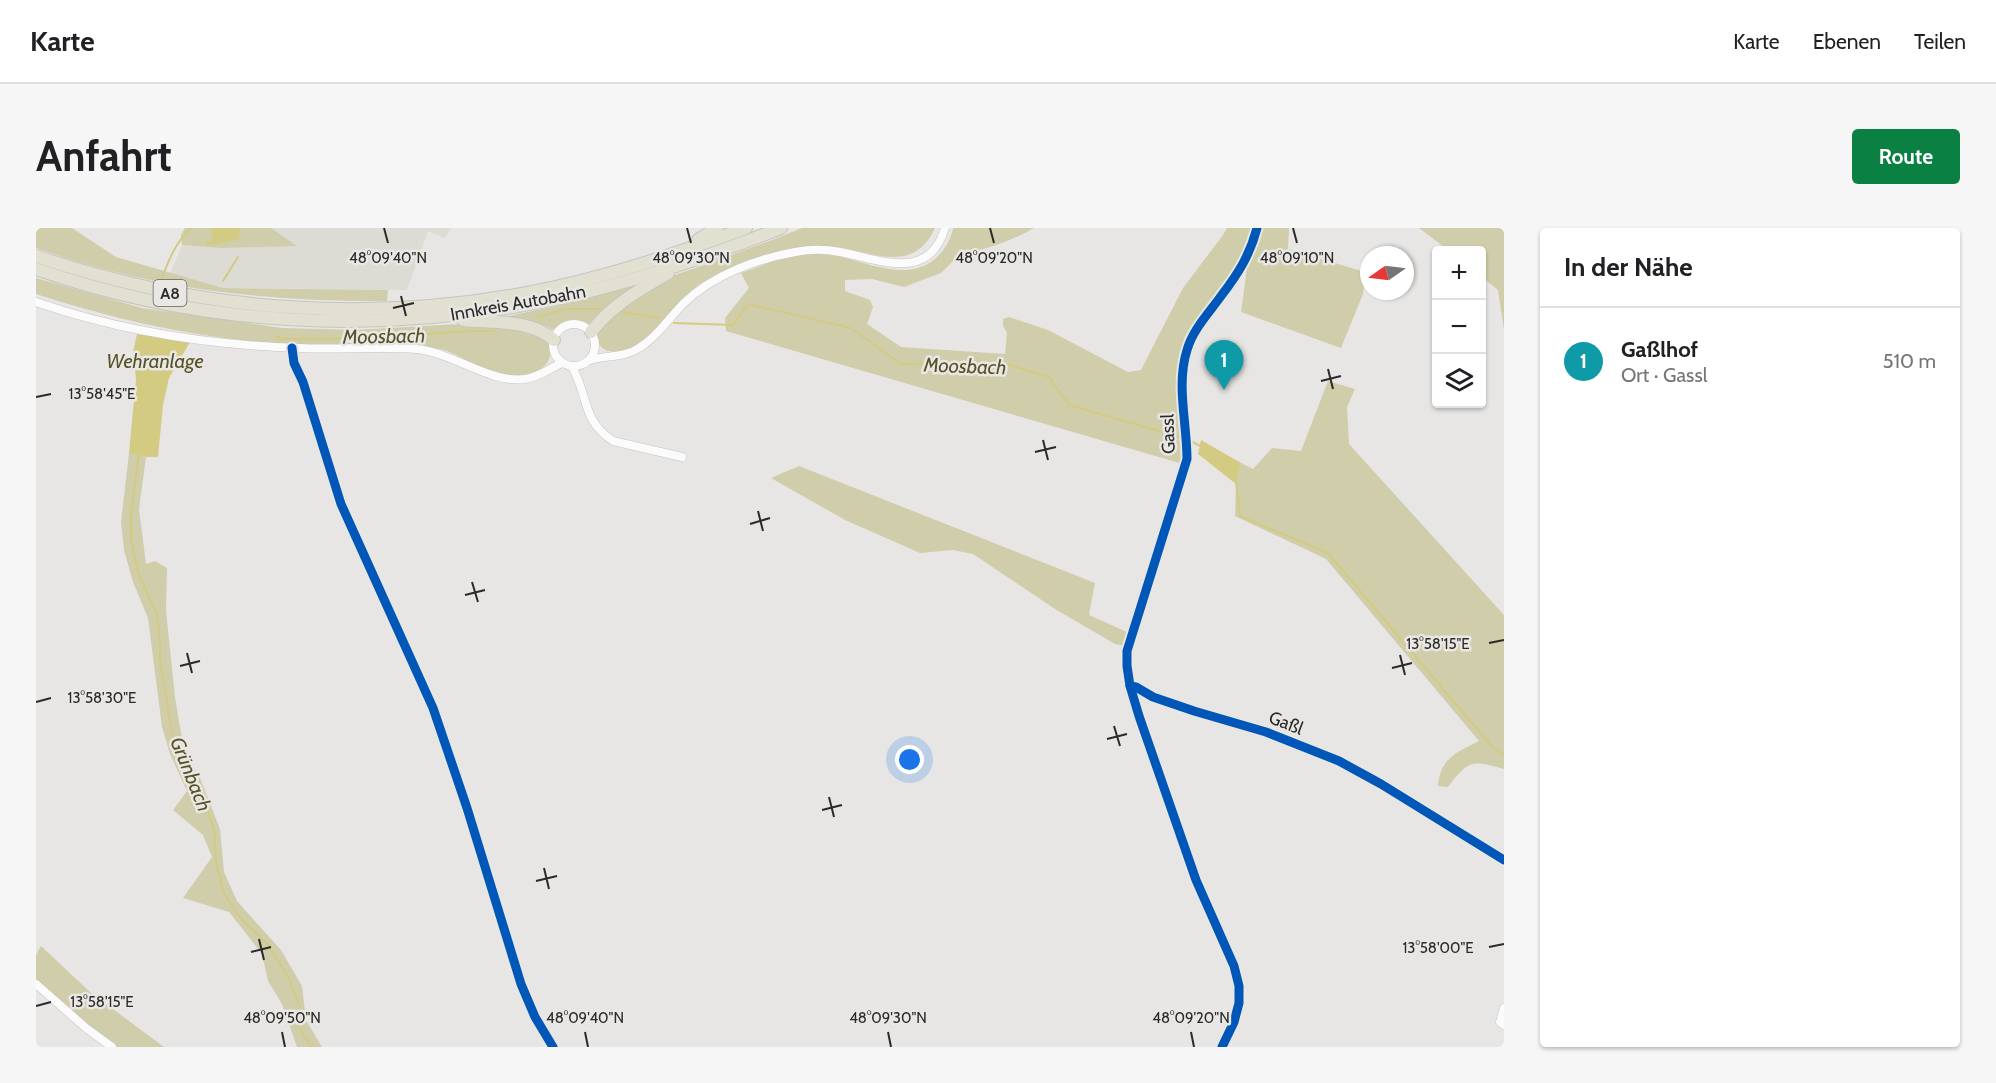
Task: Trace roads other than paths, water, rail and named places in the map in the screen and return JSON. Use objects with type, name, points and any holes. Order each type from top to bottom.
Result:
[{"type":"highway","points":[[678,252],[717,228]]},
{"type":"highway","name":"Innkreis Autobahn","points":[[36,256],[127,284],[187,296],[268,306],[361,309],[458,303],[521,293],[599,276],[746,228]]},
{"type":"highway","name":"Innkreis Autobahn","points":[[36,269],[125,295],[185,308],[239,315],[340,321],[438,317],[504,309],[604,287],[689,261],[781,228]]},
{"type":"highway","points":[[591,332],[601,320],[631,294],[689,261]]},
{"type":"highway","points":[[438,317],[508,323],[542,332],[554,340]]},
{"type":"street","points":[[572,367],[639,349],[699,290],[739,269],[782,254],[815,250],[840,252],[885,263],[905,264],[920,259],[933,250],[945,228]]},
{"type":"street","name":"Gassl","points":[[1130,686],[1127,651],[1187,459],[1182,386],[1187,348],[1197,328],[1247,258],[1257,228]]},
{"type":"street","points":[[36,302],[111,323],[170,335],[252,346],[421,350],[449,357],[510,380],[531,378],[562,363]]},
{"type":"street","points":[[610,356],[596,347],[591,332],[581,325],[569,325],[558,331],[554,340],[555,353],[562,363],[572,367],[581,382],[589,414],[599,430],[614,441],[682,457]]},
{"type":"street","points":[[581,382],[596,347]]},
{"type":"street","points":[[292,348],[294,363],[303,382],[341,504],[433,708],[467,808],[521,984],[553,1047]]},
{"type":"street","points":[[547,369],[555,353]]},
{"type":"street","points":[[1130,686],[1196,880],[1234,966],[1239,986],[1239,1003],[1234,1022],[1222,1047]]},
{"type":"street","name":"Gaßl","points":[[1130,686],[1184,707],[1266,732],[1339,761],[1504,860]]},
{"type":"street","points":[[36,984],[86,1028],[112,1047]]},
{"type":"street","points":[[1504,1008],[1500,1022],[1504,1025]]},
{"type":"water","points":[[211,228],[240,228],[239,239],[208,246],[206,242],[213,239]]},
{"type":"water","name":"Wehranlage","points":[[137,334],[190,342],[169,378],[163,405],[158,457],[129,453],[136,379],[133,352]]},
{"type":"water","points":[[1201,440],[1241,463],[1236,484],[1198,454]]},
{"type":"waterway","name":"Grünbach","points":[[162,278],[174,251],[191,228]]},
{"type":"waterway","points":[[223,281],[238,257]]},
{"type":"waterway","name":"Moosbach","points":[[674,323],[733,325],[748,304],[851,328],[901,364],[1000,362],[1049,377],[1069,405],[1183,438]]},
{"type":"waterway","name":"Moosbach","points":[[538,317],[566,309],[600,309]]},
{"type":"waterway","name":"Moosbach","points":[[621,312],[660,318]]},
{"type":"waterway","name":"Moosbach","points":[[275,336],[282,339],[377,338],[494,331]]},
{"type":"waterway","name":"Moosbach","points":[[1189,440],[1202,447]]},
{"type":"waterway","name":"Grünbach","points":[[139,453],[131,513],[131,540],[138,572],[157,615],[160,662],[174,746],[193,777],[206,805],[214,830],[216,863],[224,893],[239,916],[269,946],[289,979],[300,1007],[298,1025],[311,1047]]},
{"type":"waterway","name":"Moosbach","points":[[1236,481],[1240,516],[1328,553],[1494,749],[1504,755]]},
{"type":"waterway","points":[[36,979],[66,1006]]},
{"type":"place","name":"Gaßlhof","points":[[1224,390]]}]
